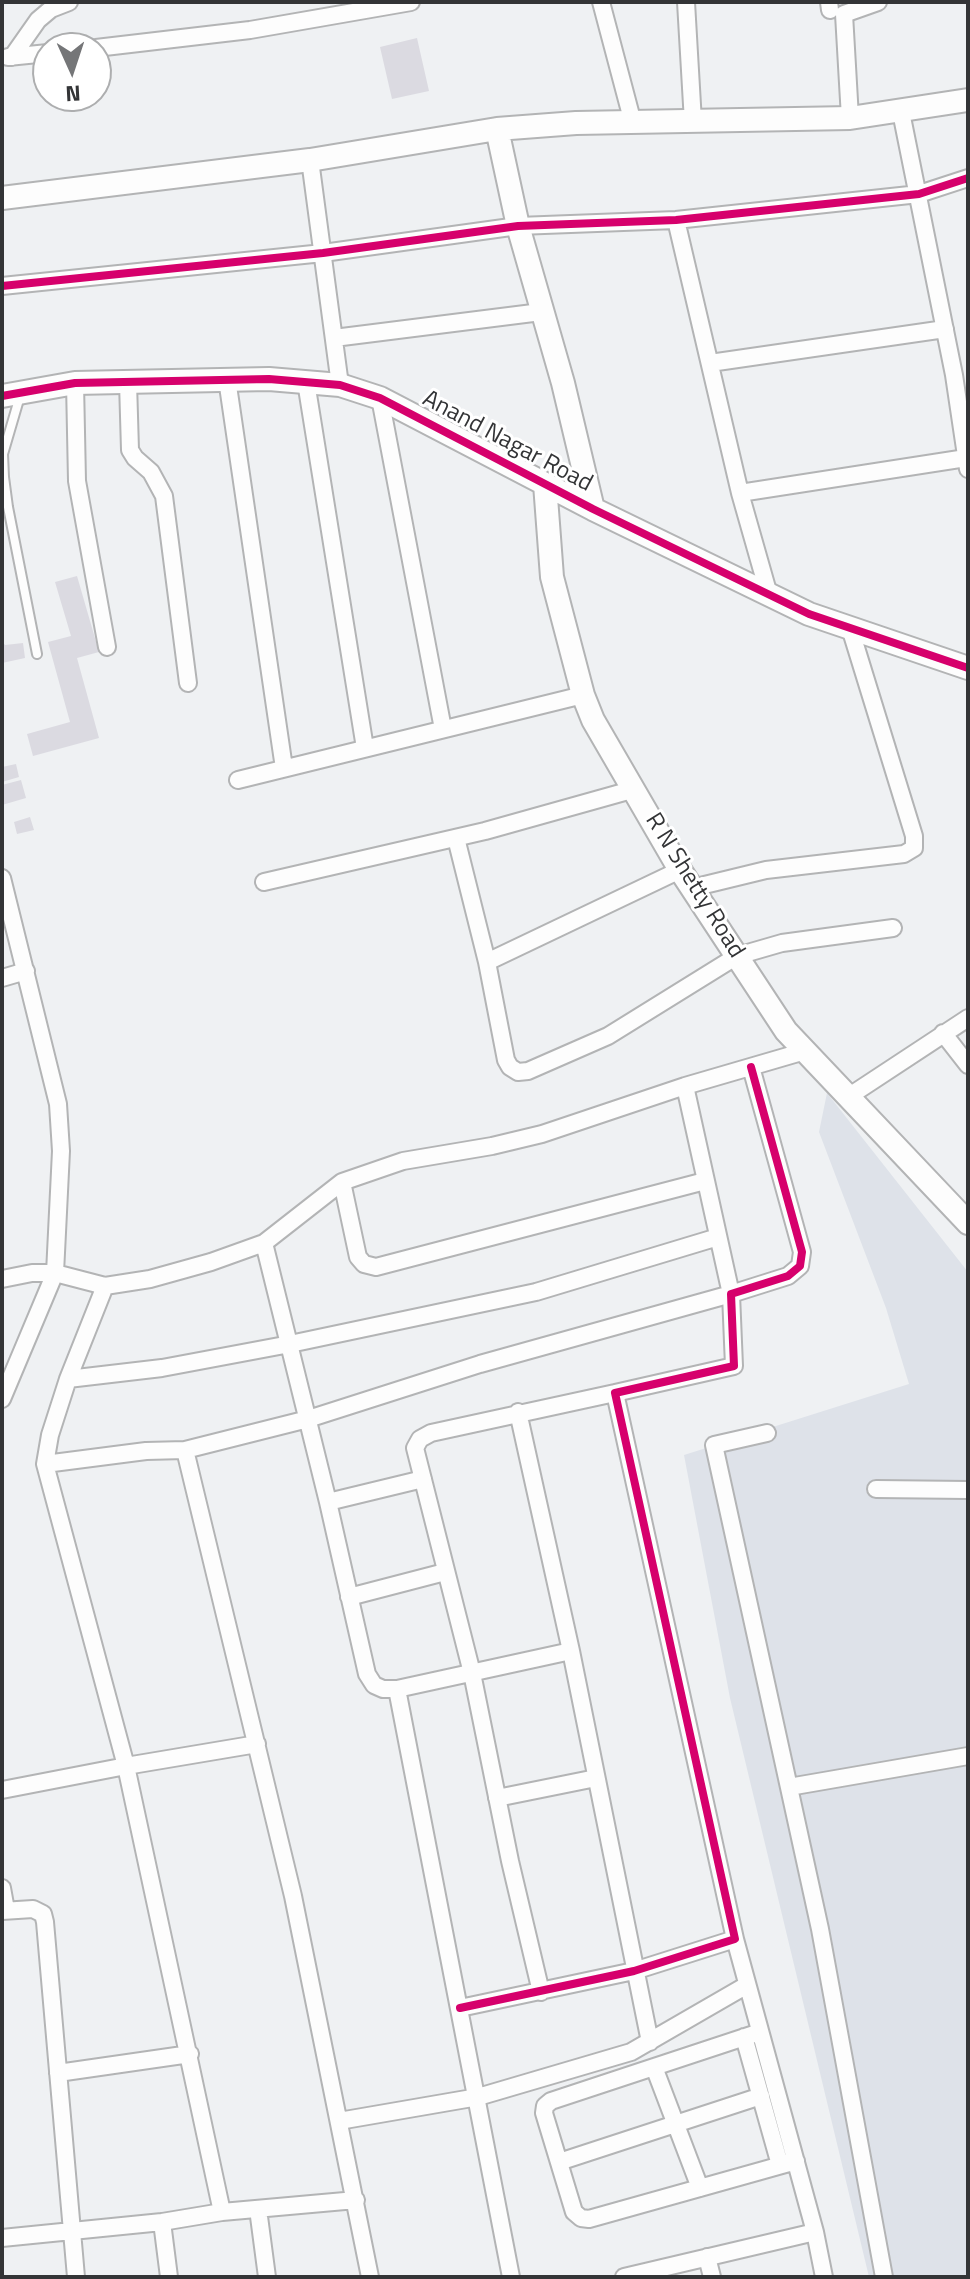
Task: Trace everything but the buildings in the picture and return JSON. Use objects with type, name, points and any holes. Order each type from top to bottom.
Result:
[{"type":"street","points":[[7,57],[38,20],[51,9],[69,2]]},
{"type":"street","points":[[112,46],[250,30],[411,2]]},
{"type":"street","points":[[601,2],[633,123]]},
{"type":"street","points":[[686,2],[693,122]]},
{"type":"street","points":[[850,118],[844,14],[878,2]]},
{"type":"street","points":[[7,57],[32,55]]},
{"type":"street","points":[[2,198],[310,160],[497,129],[576,123],[850,118],[968,100]]},
{"type":"street","points":[[740,493],[967,464],[954,375],[901,112]]},
{"type":"street","points":[[497,129],[518,226],[563,383],[593,509]]},
{"type":"street","points":[[310,160],[340,385]]},
{"type":"street","points":[[2,286],[323,253],[518,226],[676,220],[919,194],[968,178]]},
{"type":"street","points":[[676,220],[740,493],[769,595]]},
{"type":"street","points":[[334,338],[541,312]]},
{"type":"street","points":[[710,363],[945,329]]},
{"type":"street","points":[[227,379],[284,768]]},
{"type":"street","name":"Anand Nagar Road","points":[[12,394],[75,383],[227,379],[340,385],[380,398],[593,509],[809,614],[968,668]]},
{"type":"street","points":[[128,382],[130,450],[151,472],[164,496],[188,683]]},
{"type":"street","points":[[306,382],[365,748]]},
{"type":"street","points":[[75,383],[77,481],[107,647]]},
{"type":"street","points":[[380,398],[443,729]]},
{"type":"street","name":"R N Shetty Road","points":[[545,484],[552,577],[583,695],[593,720],[686,879],[786,1031],[968,1223]]},
{"type":"street","points":[[487,962],[686,879],[904,854],[914,848],[914,836],[850,628]]},
{"type":"street","points":[[238,780],[583,695]]},
{"type":"street","points":[[264,882],[456,838],[635,789]]},
{"type":"street","points":[[456,838],[487,962],[506,1060],[518,1072],[528,1071],[608,1036],[737,956],[782,943],[893,928]]},
{"type":"street","points":[[2,878],[58,1104],[62,1275],[2,1399]]},
{"type":"street","points":[[2,978],[26,971]]},
{"type":"street","points":[[848,1097],[968,1018]]},
{"type":"street","points":[[943,1033],[968,1065]]},
{"type":"street","points":[[2,1279],[32,1273],[62,1275],[100,1285],[150,1279],[211,1262],[264,1243],[342,1182],[403,1161],[542,1134],[685,1086],[805,1051]]},
{"type":"street","points":[[45,1464],[146,1451],[185,1450],[308,1419],[480,1364],[731,1294],[796,1272],[803,1259],[751,1067]]},
{"type":"street","points":[[541,1992],[472,1673],[415,1448],[420,1439],[431,1433],[734,1366],[731,1294],[685,1086]]},
{"type":"street","points":[[342,1182],[358,1257],[364,1264],[376,1267],[705,1181]]},
{"type":"street","points":[[68,1379],[162,1368],[536,1292],[718,1237]]},
{"type":"street","points":[[264,1243],[367,1674],[374,1685],[397,1689],[571,1651]]},
{"type":"street","points":[[100,1285],[50,1435],[45,1464],[126,1766],[222,2212]]},
{"type":"street","points":[[615,1393],[735,1939],[760,2032],[788,2163]]},
{"type":"street","points":[[518,1412],[571,1651],[650,2042]]},
{"type":"street","points":[[767,1433],[714,1445],[820,1929],[884,2277]]},
{"type":"street","points":[[185,1450],[293,1896],[370,2277]]},
{"type":"street","points":[[328,1502],[423,1479]]},
{"type":"street","points":[[876,1489],[968,1490]]},
{"type":"street","points":[[349,1597],[445,1572]]},
{"type":"street","points":[[397,1689],[511,2277]]},
{"type":"street","points":[[2,1790],[257,1744]]},
{"type":"street","points":[[789,1787],[968,1756]]},
{"type":"street","points":[[497,1798],[596,1778]]},
{"type":"street","points":[[2,1888],[4,1910],[33,1909],[43,1914],[76,2277]]},
{"type":"street","points":[[460,2008],[634,1971],[735,1939]]},
{"type":"street","points":[[339,2121],[478,2097],[631,2052],[747,1985]]},
{"type":"street","points":[[760,2032],[551,2101],[545,2106],[544,2113],[574,2212],[581,2218],[589,2219],[788,2163]]},
{"type":"street","points":[[744,2037],[761,2096],[815,2232],[824,2277]]},
{"type":"street","points":[[58,2073],[190,2054]]},
{"type":"street","points":[[654,2067],[700,2188]]},
{"type":"street","points":[[559,2162],[761,2096]]},
{"type":"street","points":[[2,2238],[356,2200]]},
{"type":"street","points":[[258,2209],[267,2277]]},
{"type":"street","points":[[162,2222],[169,2277]]},
{"type":"street","points":[[624,2277],[815,2232]]},
{"type":"street","points":[[707,2257],[712,2277]]},
{"type":"lane","points":[[12,394],[3,454],[4,477],[37,654]]},
{"type":"shaded area","points":[[827,1093],[968,1272],[968,2277],[869,2277],[730,1698],[684,1455],[909,1384],[886,1308],[819,1132]]},
{"type":"cycle path","points":[[2,286],[323,253],[518,226],[676,220],[919,194],[968,178]]},
{"type":"cycle path","points":[[2,396],[75,383],[269,379],[340,385],[380,398],[593,509],[809,614],[968,668]]},
{"type":"cycle path","points":[[460,2008],[634,1971],[735,1939],[615,1393],[734,1366],[731,1294],[788,1276],[800,1266],[802,1252],[751,1067]]}]
